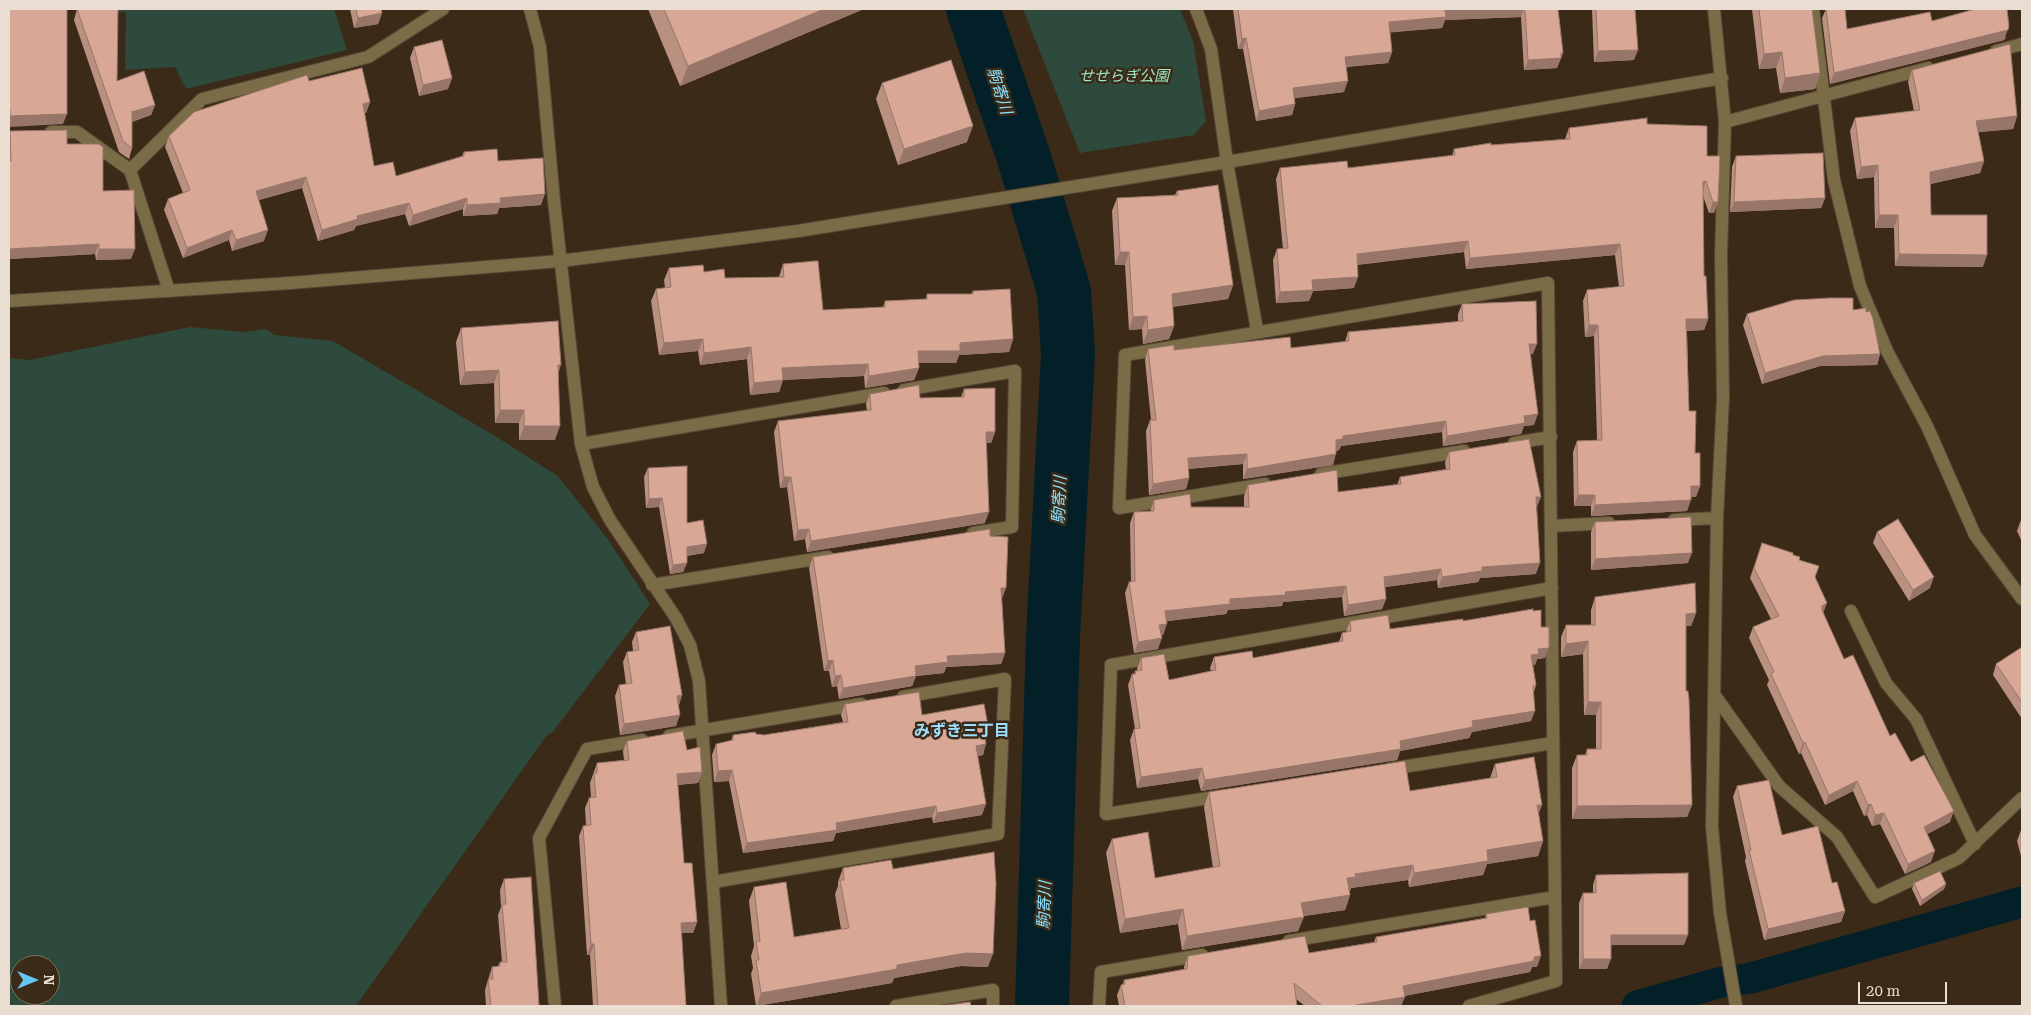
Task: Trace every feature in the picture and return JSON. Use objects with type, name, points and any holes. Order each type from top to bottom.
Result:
[{"type":"street","points":[[130,170],[202,99],[368,57],[443,9]]},
{"type":"street","points":[[530,9],[540,47],[560,261],[581,444],[597,495],[610,520],[676,618],[690,645],[699,682],[704,730],[721,1006]]},
{"type":"street","points":[[1196,9],[1211,49],[1227,162],[1257,330]]},
{"type":"street","points":[[1714,9],[1726,122],[1720,255],[1723,398],[1717,518],[1712,827],[1720,913],[1735,1001]]},
{"type":"street","points":[[1813,9],[1822,96],[1834,180],[1864,294],[1887,352],[1927,426],[1975,535],[2022,600]]},
{"type":"street","points":[[1980,55],[2022,44]]},
{"type":"street","points":[[1726,122],[1943,64]]},
{"type":"street","points":[[9,301],[169,291],[560,261],[798,231],[1009,195],[1227,162],[1722,78]]},
{"type":"street","points":[[35,133],[77,132],[130,170],[169,291]]},
{"type":"street","points":[[1276,482],[1119,508],[1125,355],[1257,330],[1548,283],[1556,982],[1469,1006]]},
{"type":"street","points":[[581,444],[1015,371],[1012,527],[963,535]]},
{"type":"street","points":[[1502,445],[1551,437]]},
{"type":"street","points":[[1306,477],[1472,450]]},
{"type":"street","points":[[1658,521],[1717,518]]},
{"type":"street","points":[[1552,526],[1619,523]]},
{"type":"street","points":[[652,585],[837,555]]},
{"type":"street","points":[[1232,794],[1106,814],[1111,665],[1552,588]]},
{"type":"street","points":[[1851,611],[1886,684],[1916,720],[1975,844]]},
{"type":"street","points":[[713,882],[998,834],[1005,679],[888,699]]},
{"type":"street","points":[[1714,694],[1779,786],[1837,837],[1874,896],[1959,858],[2022,798]]},
{"type":"street","points":[[555,1006],[539,838],[587,749],[869,702]]},
{"type":"street","points":[[1378,771],[1553,743]]},
{"type":"street","points":[[1275,943],[1555,897]]},
{"type":"street","points":[[1099,1006],[1100,972],[1217,953]]},
{"type":"street","points":[[896,1006],[993,990],[993,1006]]},
{"type":"green space","points":[[78,9],[334,9],[347,50],[186,89],[175,67],[125,70],[126,12],[79,13]]},
{"type":"green space","name":"せせらぎ公園","points":[[1023,9],[1180,9],[1193,41],[1206,121],[1194,135],[1080,153]]},
{"type":"green space","points":[[190,327],[244,332],[266,329],[274,335],[333,341],[495,436],[558,476],[609,541],[650,604],[552,733],[547,735],[356,1006],[9,1006],[9,358],[29,360]]},
{"type":"building","points":[[9,9],[67,9],[67,114],[10,116]]},
{"type":"building","points":[[77,9],[118,9],[117,81],[144,71],[155,105],[132,112],[132,148],[123,141]]},
{"type":"building","points":[[356,9],[381,9],[382,13],[358,18]]},
{"type":"building","points":[[664,9],[824,9],[688,66]]},
{"type":"building","points":[[1238,9],[1468,9],[1445,10],[1446,17],[1389,22],[1392,52],[1345,57],[1348,81],[1293,88],[1295,104],[1259,111],[1246,38],[1242,39]]},
{"type":"building","points":[[1525,9],[1558,9],[1563,53],[1561,53],[1561,58],[1528,60]]},
{"type":"building","points":[[1596,9],[1635,9],[1638,50],[1598,51]]},
{"type":"building","points":[[1759,9],[1812,9],[1820,73],[1785,78],[1782,52],[1764,54]]},
{"type":"building","points":[[1826,9],[1845,9],[1847,29],[1930,12],[1932,21],[1975,9],[2007,9],[2009,26],[2008,30],[1834,73]]},
{"type":"building","points":[[442,40],[452,78],[423,85],[414,47]]},
{"type":"building","points":[[2010,44],[2017,116],[1976,121],[1984,161],[1930,172],[1931,215],[1987,215],[1987,255],[1899,254],[1898,215],[1879,215],[1878,165],[1861,167],[1855,118],[1920,110],[1912,70]]},
{"type":"building","points":[[951,60],[973,126],[904,149],[882,83]]},
{"type":"building","points":[[362,68],[370,102],[363,104],[374,166],[393,162],[396,176],[464,156],[464,152],[497,149],[498,161],[543,158],[545,194],[500,198],[501,203],[467,205],[467,198],[413,215],[409,203],[357,216],[358,219],[322,230],[306,177],[256,191],[268,230],[236,240],[232,230],[187,248],[168,199],[190,190],[169,136],[194,112],[307,75],[309,81]]},
{"type":"building","points":[[1647,118],[1647,124],[1707,126],[1707,156],[1720,156],[1718,202],[1713,202],[1706,181],[1703,182],[1704,276],[1706,276],[1708,319],[1686,319],[1689,411],[1696,411],[1695,453],[1700,453],[1700,486],[1691,486],[1691,500],[1595,505],[1595,495],[1578,495],[1577,441],[1602,440],[1598,325],[1589,325],[1587,290],[1624,286],[1620,244],[1470,258],[1468,241],[1357,254],[1358,277],[1312,280],[1313,290],[1280,292],[1277,249],[1288,248],[1280,168],[1347,161],[1348,168],[1455,155],[1454,149],[1491,143],[1491,145],[1570,139],[1569,128]]},
{"type":"building","points":[[67,130],[67,144],[99,144],[103,147],[103,191],[134,190],[135,249],[99,249],[99,244],[9,249],[10,131]]},
{"type":"building","points":[[1823,153],[1825,198],[1734,202],[1736,156]]},
{"type":"building","points":[[1218,185],[1233,285],[1172,294],[1174,326],[1148,330],[1147,316],[1133,317],[1129,252],[1120,252],[1117,198],[1178,195],[1177,191]]},
{"type":"building","points":[[818,261],[823,310],[885,307],[885,301],[927,299],[927,294],[973,294],[973,291],[1010,289],[1013,339],[960,343],[960,351],[918,351],[919,368],[869,376],[868,364],[782,368],[783,380],[754,383],[751,347],[704,353],[703,339],[664,343],[656,289],[671,287],[669,268],[703,265],[704,272],[724,269],[725,278],[784,277],[783,264]]},
{"type":"building","points":[[1853,298],[1853,310],[1866,308],[1866,312],[1870,311],[1880,354],[1823,356],[1765,373],[1747,314],[1794,300]]},
{"type":"building","points":[[1536,301],[1537,344],[1529,344],[1538,414],[1524,416],[1525,423],[1447,436],[1446,421],[1343,436],[1343,439],[1336,440],[1336,454],[1247,469],[1247,454],[1188,458],[1189,478],[1153,484],[1150,420],[1156,420],[1148,349],[1174,345],[1174,350],[1290,337],[1291,348],[1349,341],[1348,332],[1463,321],[1462,304]]},
{"type":"building","points":[[558,321],[561,365],[558,365],[560,426],[524,426],[524,410],[500,410],[499,370],[465,372],[461,328]]},
{"type":"building","points":[[919,385],[920,398],[964,397],[964,389],[995,388],[995,432],[986,432],[989,512],[811,541],[809,529],[798,530],[791,477],[784,477],[778,421],[871,410],[870,394]]},
{"type":"building","points":[[1529,439],[1541,497],[1536,497],[1540,563],[1482,567],[1482,571],[1442,577],[1441,569],[1384,577],[1386,599],[1348,605],[1346,586],[1285,592],[1286,595],[1230,599],[1230,604],[1165,611],[1167,624],[1159,625],[1162,638],[1138,642],[1129,582],[1135,581],[1134,512],[1154,511],[1154,500],[1190,494],[1191,507],[1249,507],[1248,485],[1337,470],[1338,492],[1401,484],[1400,477],[1450,469],[1449,452]]},
{"type":"building","points":[[687,466],[687,523],[703,520],[707,544],[687,547],[687,563],[673,565],[662,498],[649,499],[648,468]]},
{"type":"building","points":[[1691,517],[1692,553],[1595,559],[1595,522]]},
{"type":"building","points":[[1898,519],[1934,577],[1913,590],[1877,532]]},
{"type":"building","points":[[990,529],[990,536],[1008,537],[1006,588],[1001,588],[1005,653],[947,656],[948,662],[915,666],[916,676],[843,688],[841,675],[835,676],[833,660],[828,661],[813,557]]},
{"type":"building","points":[[1762,543],[1793,553],[1793,555],[1800,557],[1799,560],[1819,566],[1815,577],[1827,603],[1822,606],[1822,610],[1844,659],[1853,655],[1890,736],[1895,733],[1911,762],[1924,755],[1954,811],[1924,827],[1935,851],[1908,864],[1884,813],[1875,815],[1871,804],[1868,805],[1857,781],[1829,795],[1771,674],[1774,672],[1753,627],[1779,616],[1754,568]]},
{"type":"building","points":[[1695,583],[1696,613],[1686,614],[1686,691],[1688,691],[1689,699],[1692,805],[1577,806],[1577,755],[1587,755],[1587,749],[1601,749],[1601,702],[1588,702],[1588,641],[1566,644],[1566,625],[1595,625],[1595,597]]},
{"type":"building","points":[[1533,609],[1533,611],[1541,610],[1541,627],[1549,627],[1549,648],[1538,649],[1539,654],[1531,655],[1536,685],[1533,686],[1535,711],[1472,721],[1473,727],[1400,741],[1401,749],[1205,780],[1202,768],[1141,777],[1134,729],[1140,728],[1132,674],[1136,674],[1135,671],[1142,670],[1141,658],[1164,654],[1169,680],[1216,670],[1214,657],[1252,651],[1253,658],[1343,641],[1342,633],[1351,631],[1350,621],[1388,615],[1390,629],[1463,619],[1463,621]]},
{"type":"building","points":[[670,626],[682,695],[677,696],[680,715],[624,724],[619,685],[632,683],[627,652],[639,650],[636,632]]},
{"type":"building","points":[[2022,647],[2022,702],[1996,664]]},
{"type":"building","points":[[919,692],[922,715],[984,704],[989,731],[984,732],[986,744],[976,746],[986,804],[937,813],[936,806],[836,823],[837,830],[747,843],[732,770],[718,771],[716,744],[733,740],[733,735],[755,732],[756,734],[764,735],[848,722],[845,704]]},
{"type":"building","points":[[683,731],[687,750],[700,747],[702,772],[677,774],[684,863],[692,863],[697,922],[681,923],[686,1006],[598,1006],[594,944],[591,944],[583,826],[591,825],[589,798],[596,797],[594,773],[597,773],[597,763],[629,760],[627,741]]},
{"type":"building","points":[[1534,757],[1542,805],[1537,805],[1543,841],[1487,850],[1488,861],[1414,873],[1413,865],[1355,874],[1356,877],[1347,878],[1350,895],[1301,903],[1304,917],[1187,936],[1183,909],[1125,919],[1112,839],[1148,832],[1155,878],[1220,866],[1209,792],[1405,761],[1410,791],[1497,777],[1495,764]]},
{"type":"building","points":[[1769,780],[1782,835],[1818,826],[1832,883],[1837,882],[1845,911],[1768,929],[1749,850],[1751,850],[1737,786]]},
{"type":"building","points":[[994,852],[996,884],[993,954],[966,953],[897,965],[897,969],[761,993],[756,960],[759,960],[756,942],[760,941],[754,887],[786,882],[794,937],[849,928],[840,880],[844,880],[843,868],[891,860],[893,869]]},
{"type":"building","points":[[1940,871],[1946,884],[1922,900],[1914,883]]},
{"type":"building","points":[[1688,873],[1688,935],[1611,935],[1611,959],[1583,959],[1583,893],[1596,893],[1596,875]]},
{"type":"building","points":[[531,877],[539,1005],[491,1006],[488,979],[493,979],[492,967],[500,966],[500,962],[507,962],[502,904],[506,904],[504,879]]},
{"type":"building","points":[[1528,907],[1530,921],[1535,920],[1541,956],[1534,957],[1534,961],[1403,986],[1405,997],[1356,1006],[1322,1006],[1294,983],[1297,1006],[1125,1006],[1121,985],[1125,984],[1124,980],[1187,969],[1188,956],[1305,936],[1309,953],[1377,942],[1376,937],[1487,918],[1486,914]]},
{"type":"building","points":[[970,1002],[971,1006],[941,1006]]},
{"type":"waterway","name":"駒寄川","points":[[973,9],[1024,158],[1064,291],[1068,354],[1053,637],[1042,1006]]},
{"type":"waterway","points":[[1637,1006],[1718,983],[1751,978],[2022,902]]},
{"type":"district","name":"みずき三丁目","points":[[962,731]]}]
